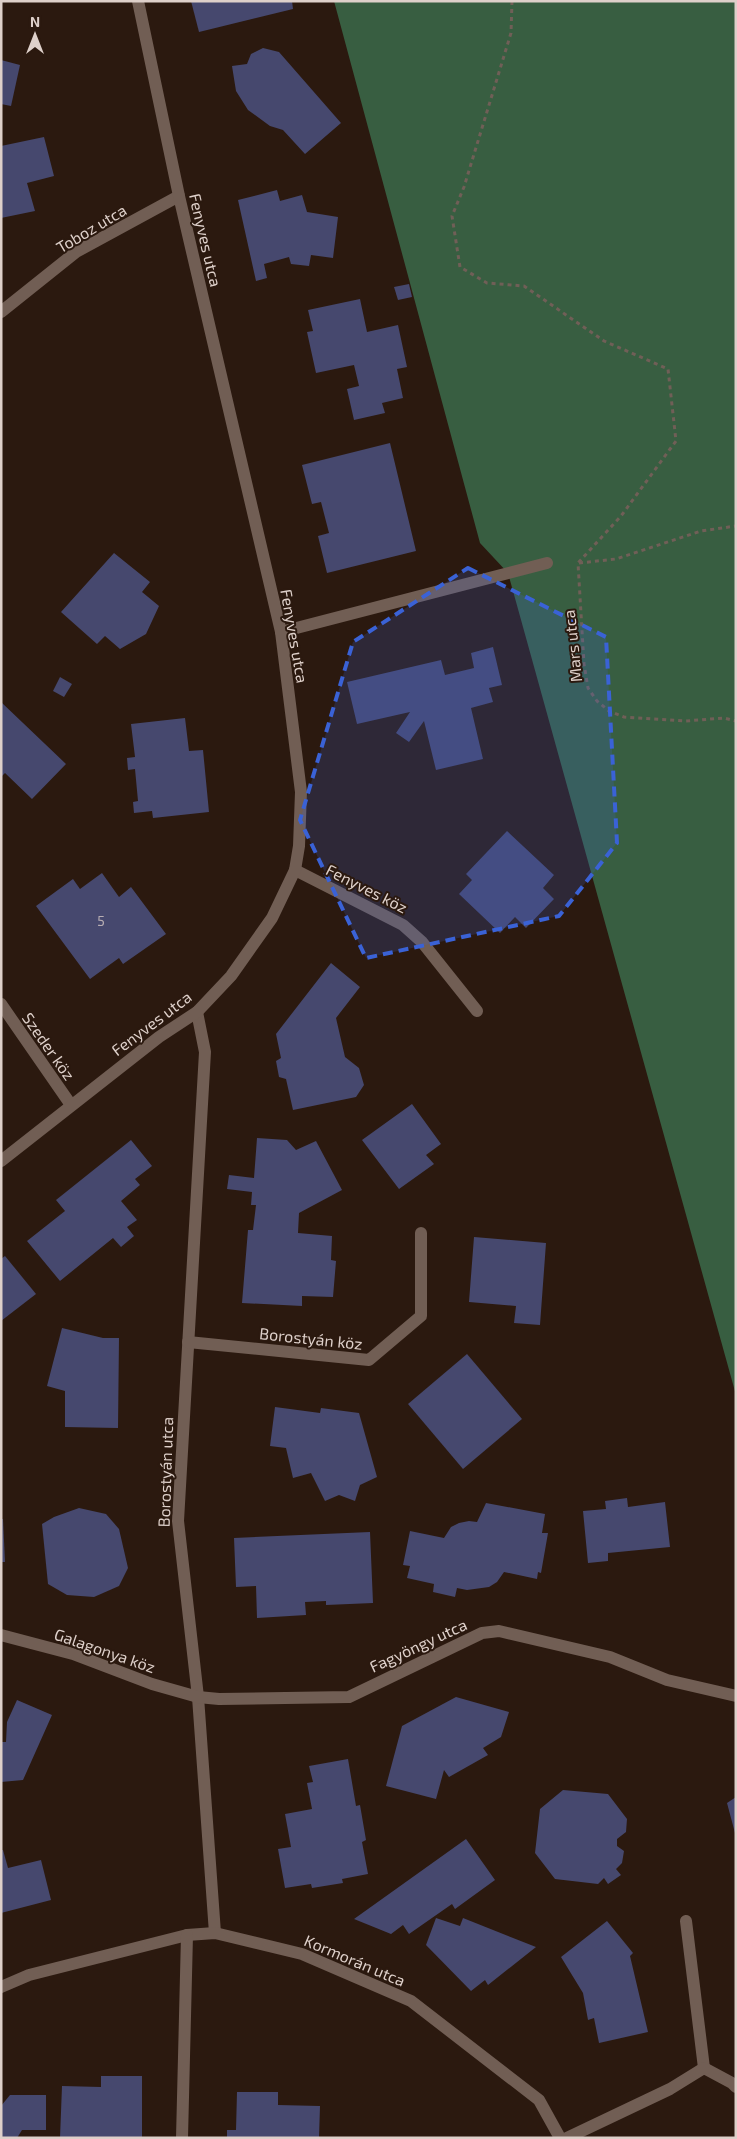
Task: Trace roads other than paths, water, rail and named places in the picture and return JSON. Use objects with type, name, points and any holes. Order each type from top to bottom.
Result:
[{"type":"street","name":"Fenyves utca","points":[[1,1161],[159,1037],[196,1012],[231,976],[272,918],[295,870],[299,846],[301,792],[281,632],[179,196],[138,1]]},
{"type":"street","name":"Toboz utca","points":[[1,312],[76,252],[179,196]]},
{"type":"street","points":[[281,632],[547,563]]},
{"type":"street","name":"Fenyves köz","points":[[295,870],[403,924],[422,942],[476,1011]]},
{"type":"street","name":"Szeder köz","points":[[1,1004],[71,1105]]},
{"type":"street","name":"Borostyán utca","points":[[196,1012],[205,1052],[178,1521],[198,1697],[215,1933]]},
{"type":"street","name":"Borostyán köz","points":[[188,1342],[369,1360],[421,1316],[421,1233]]},
{"type":"street","name":"Fagyöngy utca","points":[[198,1697],[220,1699],[349,1697],[482,1633],[500,1631],[610,1657],[667,1680],[736,1696]]},
{"type":"street","name":"Galagonya köz","points":[[1,1635],[73,1654],[152,1684],[198,1697]]},
{"type":"street","points":[[686,1921],[704,2068]]},
{"type":"street","name":"Kormorán utca","points":[[1,1987],[29,1975],[186,1935],[215,1933],[302,1954],[412,2001],[539,2100],[560,2138]]},
{"type":"street","points":[[182,2138],[186,1935]]},
{"type":"street","points":[[704,2068],[736,2087]]},
{"type":"street","points":[[567,2138],[670,2089],[704,2068]]}]
